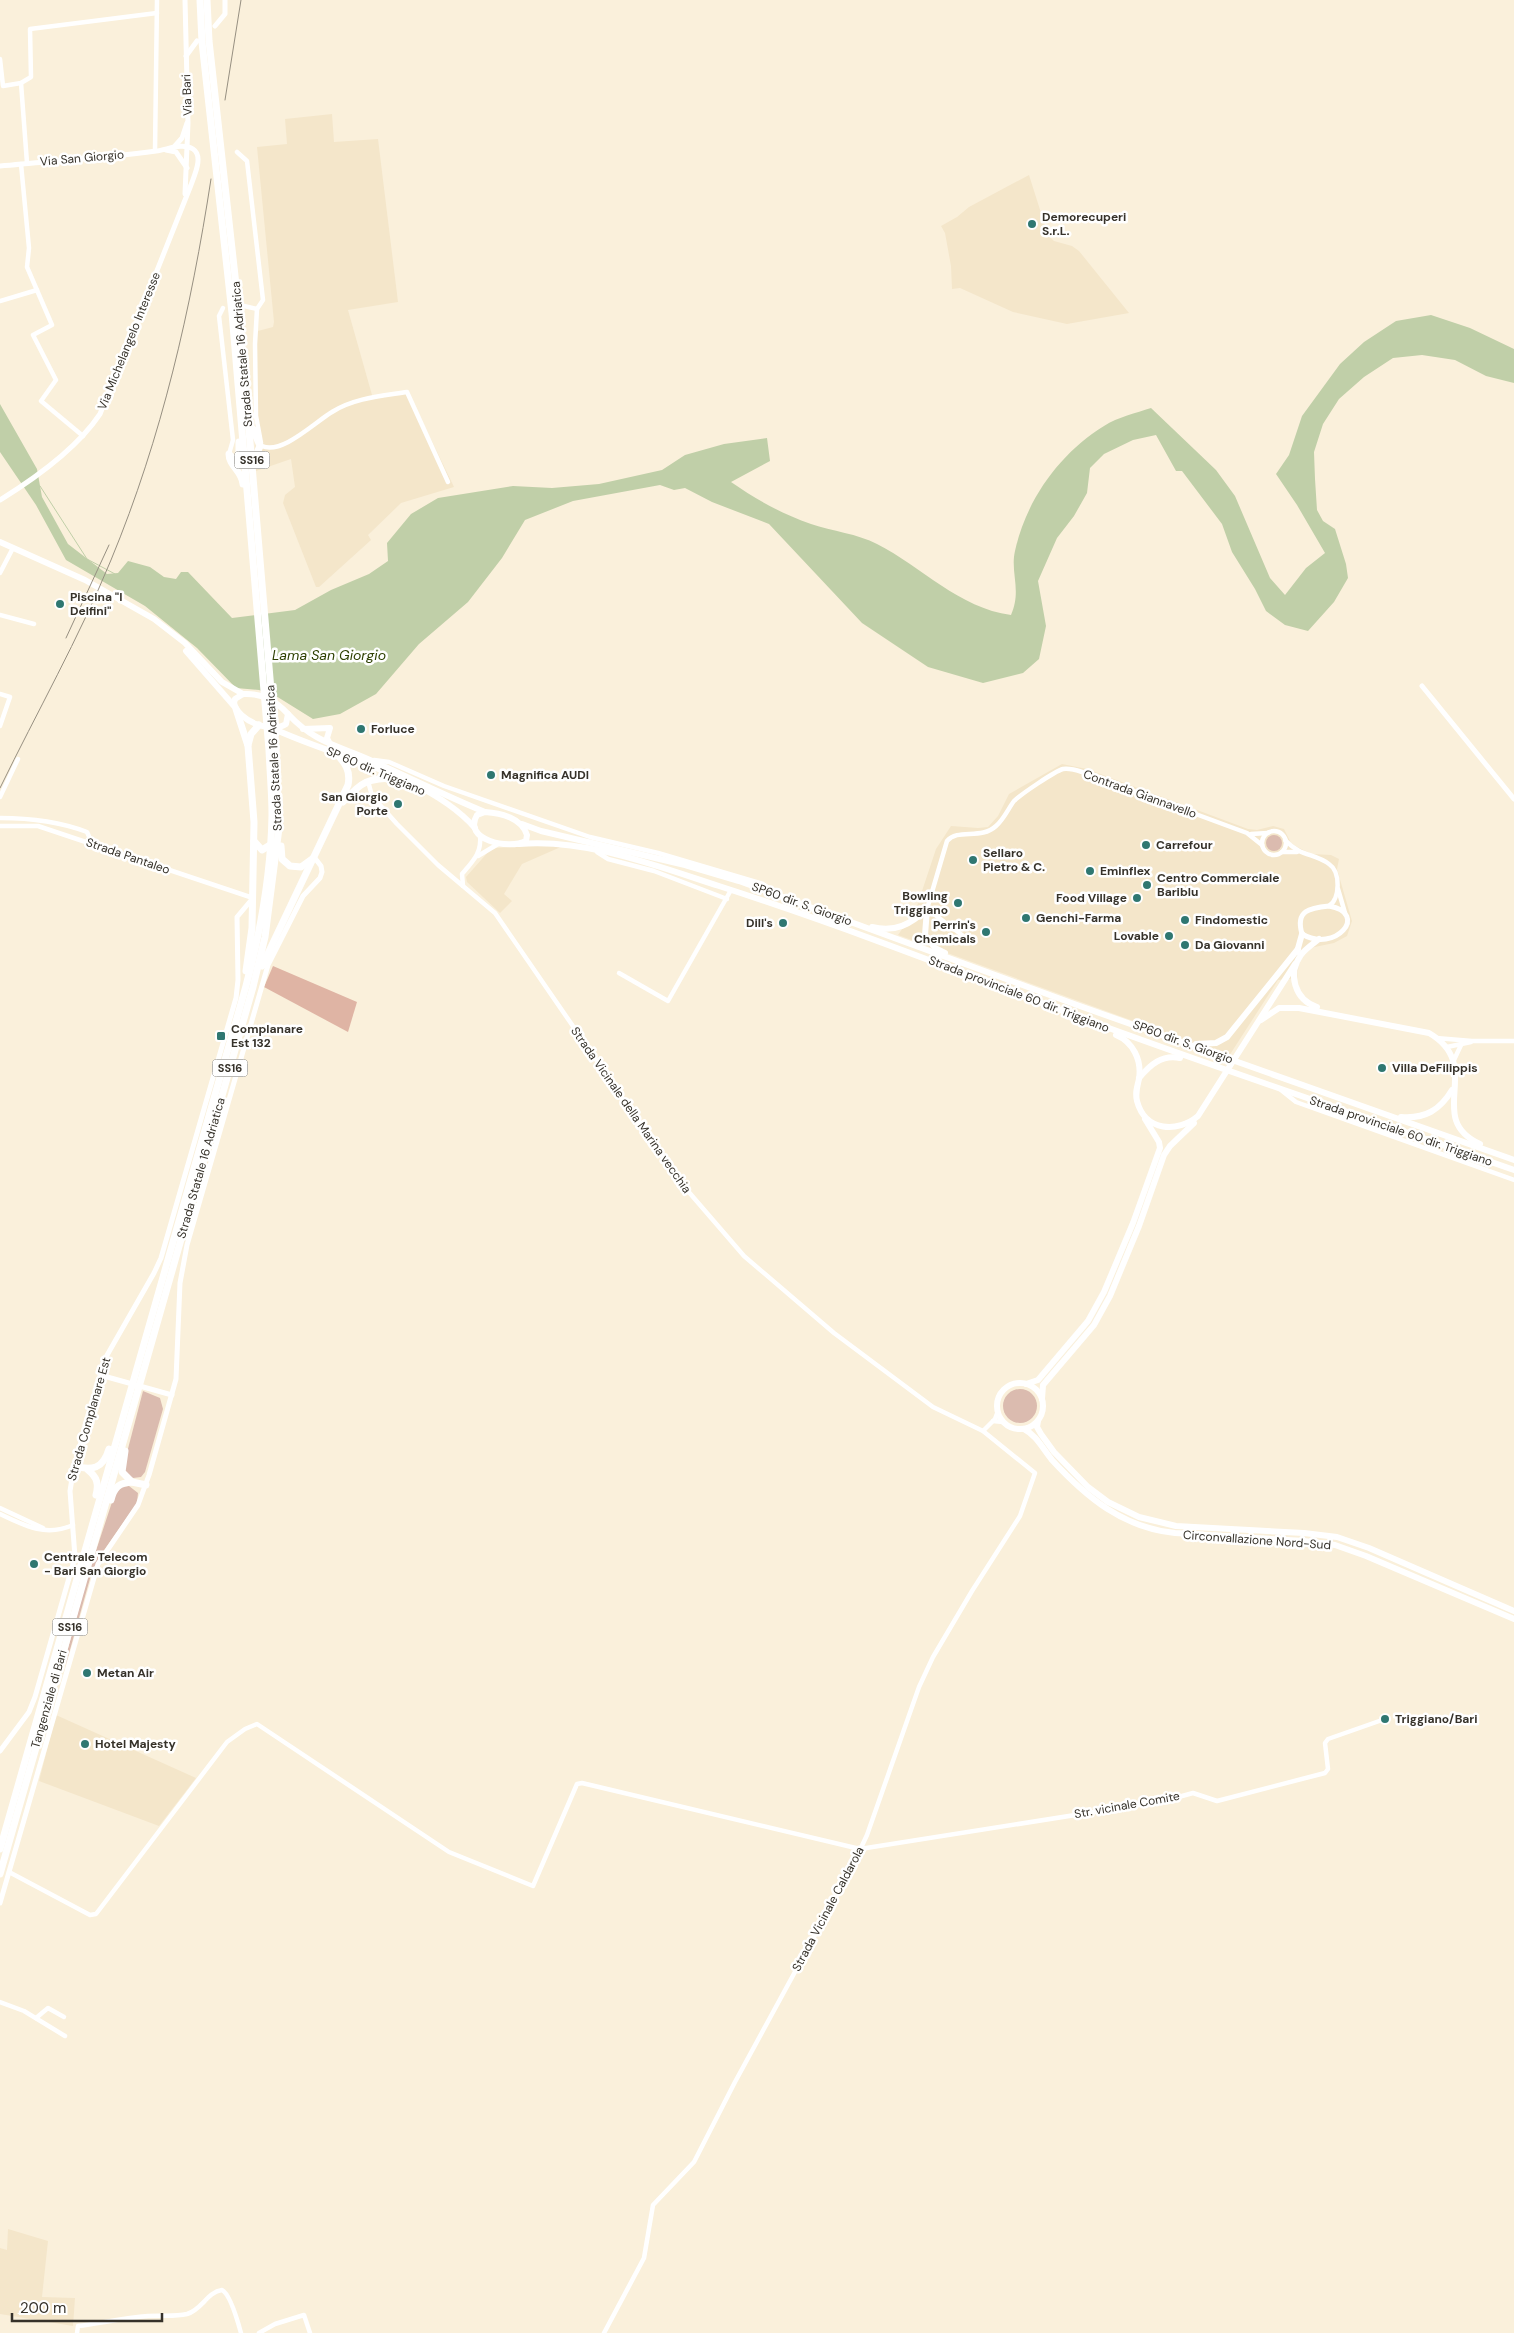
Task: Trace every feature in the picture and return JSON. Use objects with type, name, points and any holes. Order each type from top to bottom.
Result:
[{"type":"highway","name":"Strada Statale 16 Adriatica","points":[[200,0],[204,24]]},
{"type":"highway","name":"Strada Statale 16 Adriatica","points":[[137,1380],[268,920],[279,828],[260,608],[248,412],[203,41],[207,0]]},
{"type":"highway","name":"Strada Statale 16 Adriatica","points":[[236,313],[250,523],[260,608]]},
{"type":"highway","name":"SS16","points":[[248,412],[261,446],[252,465]]},
{"type":"highway","name":"SS16","points":[[229,454],[234,460],[239,460],[239,426],[242,417]]},
{"type":"highway","name":"SS16","points":[[229,454],[229,460],[242,476],[246,514],[250,523]]},
{"type":"highway","name":"SS16","points":[[235,708],[248,746],[254,839],[250,987]]},
{"type":"highway","points":[[248,746],[251,734],[259,725]]},
{"type":"highway","name":"Strada Statale 16 Adriatica","points":[[250,987],[262,922],[270,845],[272,750]]},
{"type":"highway","name":"SS16","points":[[250,987],[341,804],[350,777],[346,765],[334,753]]},
{"type":"highway","points":[[341,804],[360,784],[368,780],[397,778]]},
{"type":"highway","name":"SS16","points":[[279,828],[281,836],[280,853],[285,864],[295,868],[301,867],[314,857]]},
{"type":"highway","points":[[254,839],[254,843],[262,850]]},
{"type":"highway","points":[[254,862],[262,850],[270,845]]},
{"type":"highway","name":"Tangenziale di Bari","points":[[0,1849],[137,1380]]},
{"type":"highway","points":[[74,1466],[88,1470],[96,1469],[104,1462],[119,1415],[132,1398]]},
{"type":"highway","points":[[132,1398],[134,1420],[121,1467],[125,1477],[132,1482]]},
{"type":"highway","points":[[88,1470],[96,1477],[98,1488],[86,1530],[90,1544],[102,1533],[115,1489],[124,1483],[132,1482],[146,1485]]},
{"type":"highway","name":"Tangenziale di Bari","points":[[0,1874],[90,1544]]},
{"type":"main road","points":[[0,542],[109,593],[165,628],[185,643],[222,682],[243,694],[267,698],[276,702],[314,738],[370,760],[485,812]]},
{"type":"main road","name":"SP 60 dir. Triggiano","points":[[165,628],[235,708],[259,725],[397,778],[451,805],[480,835]]},
{"type":"main road","points":[[235,708],[235,699],[243,694]]},
{"type":"main road","points":[[270,728],[286,724],[288,714]]},
{"type":"main road","points":[[303,729],[330,728],[327,738],[331,744]]},
{"type":"main road","points":[[474,828],[475,818],[485,812]]},
{"type":"main road","name":"SP60 dir. S. Giorgio","points":[[485,812],[565,837],[685,865],[781,897],[1514,1160]]},
{"type":"main road","points":[[519,844],[526,841],[527,835],[522,824]]},
{"type":"main road","points":[[480,835],[498,844]]},
{"type":"main road","name":"Strada provinciale 60 dir. Triggiano","points":[[498,844],[544,842],[596,851],[649,864],[731,890],[916,954],[1196,1061],[1514,1170]]},
{"type":"main road","points":[[838,918],[888,929],[902,927],[913,922],[927,909]]},
{"type":"main road","points":[[927,909],[924,928],[928,941],[935,948],[985,971]]},
{"type":"main road","points":[[1042,1399],[1033,1387],[1018,1383],[1004,1389],[999,1396],[998,1411],[1003,1422],[1016,1429],[1024,1428],[1038,1420],[1043,1406],[1043,1385],[1094,1325],[1110,1296],[1170,1146],[1198,1116],[1216,1089],[1284,978],[1298,949],[1302,934]]},
{"type":"main road","points":[[1284,978],[1301,954],[1318,939]]},
{"type":"main road","points":[[1180,1041],[1210,1045],[1227,1037],[1298,949]]},
{"type":"main road","points":[[1295,964],[1294,979],[1301,997],[1309,1004],[1335,1013]]},
{"type":"main road","points":[[1255,1025],[1280,1008],[1299,1008],[1335,1013],[1411,1029],[1436,1038],[1447,1047],[1454,1060],[1456,1073],[1454,1114],[1459,1127],[1474,1141],[1496,1153]]},
{"type":"main road","points":[[1026,1384],[1038,1380],[1069,1346],[1088,1321],[1104,1292],[1133,1223],[1160,1148],[1136,1096],[1139,1078],[1135,1053],[1128,1041],[1065,1011]]},
{"type":"main road","points":[[1139,1078],[1150,1066],[1163,1058],[1176,1057],[1196,1061]]},
{"type":"main road","points":[[1392,1116],[1414,1118],[1434,1112],[1442,1105],[1454,1086]]},
{"type":"main road","points":[[1144,1116],[1154,1123],[1169,1128],[1185,1125],[1198,1116]]},
{"type":"main road","name":"Circonvallazione Nord-Sud","points":[[1038,1420],[1037,1427],[1040,1434],[1078,1479],[1108,1502],[1139,1517],[1176,1526],[1304,1533],[1337,1537],[1369,1548],[1514,1611]]},
{"type":"main road","name":"Circonvallazione Nord-Sud","points":[[1024,1428],[1084,1493],[1119,1516],[1137,1524],[1155,1530],[1175,1533],[1304,1541],[1335,1545],[1366,1556],[1514,1619]]},
{"type":"street","points":[[155,151],[157,0]]},
{"type":"street","name":"Via Bari","points":[[185,0],[188,148]]},
{"type":"street","points":[[215,26],[224,14],[225,0]]},
{"type":"street","points":[[0,59],[3,86],[21,83],[31,77],[30,29],[157,13]]},
{"type":"street","points":[[185,42],[203,41]]},
{"type":"street","points":[[186,57],[203,41]]},
{"type":"street","points":[[21,83],[29,248],[27,267],[52,325],[33,335],[56,380],[41,401],[83,436]]},
{"type":"street","points":[[187,170],[175,150],[188,123]]},
{"type":"street","name":"Via San Giorgio","points":[[0,166],[188,148]]},
{"type":"street","name":"Via Michelangelo Interesse","points":[[2,498],[83,436],[103,406],[184,201],[198,162],[195,151],[188,148],[184,201]]},
{"type":"street","points":[[237,152],[247,162],[263,300],[257,309],[255,344],[256,416],[261,446],[272,449],[287,443],[310,426],[326,418],[331,412],[353,402],[407,392],[448,482]]},
{"type":"street","points":[[0,301],[37,290]]},
{"type":"street","points":[[244,306],[257,309]]},
{"type":"street","points":[[223,308],[219,316],[233,440],[229,454]]},
{"type":"street","points":[[0,573],[13,548]]},
{"type":"street","points":[[0,615],[34,624]]},
{"type":"street","points":[[1422,686],[1514,799]]},
{"type":"street","points":[[0,694],[10,697],[0,726]]},
{"type":"street","points":[[0,797],[18,759]]},
{"type":"street","points":[[370,760],[389,762],[444,786],[590,837],[658,853],[763,884],[781,897]]},
{"type":"street","name":"Contrada Giannavello","points":[[927,909],[947,841],[950,837],[979,835],[991,830],[1002,820],[1018,797],[1049,776],[1065,769],[1082,772],[1249,834]]},
{"type":"street","name":"Strada Vicinale della Marina vecchia","points":[[368,780],[372,796],[425,853],[495,913],[681,1183],[744,1256],[834,1333],[932,1407],[983,1431],[1035,1473]]},
{"type":"street","points":[[506,817],[510,809]]},
{"type":"street","name":"Strada Pantaleo","points":[[0,818],[27,818],[68,825],[87,832],[92,843]]},
{"type":"street","name":"Strada Pantaleo","points":[[0,826],[32,825],[92,843],[138,861],[253,898]]},
{"type":"street","points":[[1249,834],[1279,832],[1299,852],[1330,864],[1333,868],[1345,914],[1347,926],[1344,931],[1333,938],[1318,939],[1302,934],[1300,919],[1303,914],[1314,908],[1329,906],[1341,909],[1345,914]]},
{"type":"street","points":[[1262,845],[1263,840],[1269,833]]},
{"type":"street","points":[[1249,834],[1262,845],[1268,854],[1299,852]]},
{"type":"street","points":[[478,856],[480,835]]},
{"type":"street","points":[[1282,852],[1285,840]]},
{"type":"street","points":[[450,875],[462,874],[478,856],[498,844]]},
{"type":"street","points":[[596,851],[608,859],[654,871],[727,899]]},
{"type":"street","points":[[0,1903],[98,1564],[138,1505],[146,1485],[172,1395],[178,1363],[180,1282],[187,1245],[268,965],[303,896],[320,878],[322,872],[321,866],[314,857]]},
{"type":"street","points":[[462,874],[463,886]]},
{"type":"street","points":[[1329,906],[1336,899],[1337,887]]},
{"type":"street","points":[[618,973],[668,1001],[731,890]]},
{"type":"street","name":"Strada Complanare Est","points":[[0,1751],[29,1712],[35,1697],[75,1557],[70,1482],[74,1466],[100,1375],[111,1345],[161,1258],[236,998],[238,980],[238,917],[253,898]]},
{"type":"street","points":[[927,909],[966,938]]},
{"type":"street","points":[[1436,1038],[1472,1041],[1514,1041]]},
{"type":"street","points":[[1447,1047],[1456,1040]]},
{"type":"street","points":[[1447,1047],[1472,1041]]},
{"type":"street","points":[[1454,1060],[1461,1045]]},
{"type":"street","points":[[1280,1089],[1296,1102],[1514,1180]]},
{"type":"street","points":[[100,1375],[172,1395]]},
{"type":"street","points":[[983,1431],[994,1421],[998,1411]]},
{"type":"street","points":[[994,1421],[1003,1422]]},
{"type":"street","name":"Strada Vicinale Caldarola","points":[[604,2333],[644,2258],[653,2205],[694,2162],[860,1849],[919,1687],[933,1657],[1020,1516],[1035,1473]]},
{"type":"street","points":[[0,1508],[46,1530]]},
{"type":"street","points":[[0,1514],[31,1529],[55,1531],[73,1525]]},
{"type":"street","name":"Str. vicinale Comite","points":[[860,1849],[1164,1801],[1193,1793],[1217,1801],[1325,1773],[1328,1769],[1325,1743],[1328,1738],[1385,1719]]},
{"type":"street","points":[[9,1872],[90,1915],[96,1914],[227,1742],[245,1729],[257,1724],[449,1852],[527,1885],[533,1886],[537,1881],[577,1784],[582,1783],[860,1849]]},
{"type":"street","name":"Strada Complanare Est","points":[[0,1756],[4,1746]]},
{"type":"street","points":[[0,2002],[24,2011],[64,2036]]},
{"type":"street","points":[[36,2018],[48,2008],[64,2017]]},
{"type":"street","points":[[77,2333],[78,2326],[149,2316],[178,2316],[198,2308],[215,2291],[222,2290],[230,2297],[231,2307],[241,2333]]},
{"type":"street","points":[[259,2333],[275,2324],[304,2315],[310,2333]]},
{"type":"shaded area","points":[[332,114],[334,142],[378,139],[398,302],[348,310],[372,395],[409,394],[454,487],[401,503],[368,535],[371,540],[319,587],[316,587],[283,503],[285,495],[295,487],[291,459],[256,471],[254,332],[273,327],[274,322],[257,147],[287,144],[285,119]]},
{"type":"shaded area","points":[[1029,175],[1048,235],[1054,241],[1072,246],[1079,251],[1129,313],[1067,324],[1013,312],[960,288],[952,289],[951,266],[945,233],[941,226],[957,217],[969,207]]},
{"type":"shaded area","points":[[1062,764],[1087,769],[1248,829],[1257,830],[1273,826],[1284,829],[1291,843],[1299,848],[1312,854],[1331,855],[1339,859],[1337,869],[1352,921],[1347,936],[1334,943],[1310,948],[1299,963],[1297,978],[1278,980],[1229,1056],[898,935],[916,909],[936,849],[951,826],[988,827],[998,816],[1009,794]]},
{"type":"shaded area","points":[[1274,835],[1280,837],[1282,843],[1280,849],[1274,851],[1268,849],[1266,843],[1268,837]]},
{"type":"shaded area","points":[[563,846],[522,864],[504,894],[512,901],[500,913],[467,882],[466,877],[489,851],[496,848]]},
{"type":"shaded area","points":[[273,966],[357,1002],[348,1032],[264,987]]},
{"type":"shaded area","points":[[1020,1389],[1027,1390],[1032,1394],[1036,1399],[1036,1413],[1032,1418],[1027,1422],[1020,1423],[1013,1422],[1008,1418],[1004,1413],[1003,1406],[1004,1399],[1008,1394],[1013,1390]]},
{"type":"shaded area","points":[[143,1391],[160,1398],[163,1409],[145,1472],[141,1477],[133,1478],[126,1475],[124,1464]]},
{"type":"shaded area","points":[[129,1486],[138,1493],[137,1503],[100,1556],[91,1575],[66,1664],[64,1663],[88,1575],[115,1493],[119,1487]]},
{"type":"shaded area","name":"Hotel Majesty","points":[[56,1715],[196,1778],[159,1826],[39,1781]]},
{"type":"shaded area","points":[[8,2229],[48,2241],[42,2297],[75,2298],[73,2326],[0,2314],[0,2248],[7,2250]]},
{"type":"water","name":"Lama San Giorgio","points":[[1431,315],[1470,328],[1514,349],[1514,383],[1486,376],[1455,360],[1422,355],[1393,358],[1364,377],[1339,399],[1323,424],[1314,452],[1315,479],[1317,510],[1323,521],[1335,529],[1346,564],[1348,578],[1334,602],[1308,631],[1285,625],[1266,611],[1232,552],[1222,524],[1182,471],[1176,471],[1156,435],[1133,440],[1104,454],[1090,468],[1087,493],[1074,516],[1057,538],[1038,581],[1046,626],[1039,659],[1023,673],[983,683],[928,667],[862,623],[769,524],[712,502],[685,488],[674,490],[660,485],[573,501],[525,520],[502,558],[468,602],[419,644],[376,694],[340,714],[313,719],[276,696],[259,690],[236,688],[197,648],[145,606],[66,560],[36,505],[0,452],[0,404],[37,469],[42,497],[68,544],[107,574],[118,573],[128,561],[150,567],[164,577],[176,579],[181,572],[188,572],[232,618],[295,610],[331,590],[369,574],[388,561],[387,543],[411,514],[438,498],[513,486],[552,488],[599,484],[662,470],[685,455],[724,444],[767,438],[770,461],[731,482],[760,501],[790,516],[877,544],[894,553],[958,596],[992,611],[1011,615],[1016,598],[1015,551],[1020,532],[1036,496],[1059,464],[1088,437],[1109,423],[1151,408],[1216,470],[1235,496],[1270,578],[1285,595],[1306,568],[1325,553],[1297,505],[1276,474],[1289,455],[1302,416],[1340,364],[1364,342],[1396,321]]},
{"type":"waterway","points":[[40,486],[87,559],[115,574]]},
{"type":"railway","points":[[225,100],[241,0]]},
{"type":"railway","points":[[0,788],[99,589],[129,514],[160,420],[173,372],[194,276],[211,179]]},
{"type":"railway","points":[[66,638],[109,545]]},
{"type":"place","name":"Demorecuperi S.r.L.","points":[[1032,224]]},
{"type":"place","name":"Piscina \"I Delfini\"","points":[[60,604]]},
{"type":"place","name":"Forluce","points":[[361,729]]},
{"type":"place","name":"Magnifica AUDI","points":[[491,775]]},
{"type":"place","name":"San Giorgio Porte","points":[[398,804]]},
{"type":"place","name":"Carrefour","points":[[1146,845]]},
{"type":"place","name":"Sellaro Pietro & C.","points":[[973,860]]},
{"type":"place","name":"Eminflex","points":[[1090,871]]},
{"type":"place","name":"Centro Commerciale Bariblu","points":[[1147,885]]},
{"type":"place","name":"Food Village","points":[[1137,898]]},
{"type":"place","name":"Bowling Triggiano","points":[[958,903]]},
{"type":"place","name":"Genchi-Farma","points":[[1026,918]]},
{"type":"place","name":"Findomestic","points":[[1185,920]]},
{"type":"place","name":"Dill's","points":[[783,923]]},
{"type":"place","name":"Perrin's Chemicals","points":[[986,932]]},
{"type":"place","name":"Lovable","points":[[1169,936]]},
{"type":"place","name":"Da Giovanni","points":[[1185,945]]},
{"type":"place","name":"Complanare Est 132","points":[[221,1036]]},
{"type":"place","name":"Villa DeFilippis","points":[[1382,1068]]},
{"type":"place","name":"Centrale Telecom - Bari San Giorgio","points":[[34,1564]]},
{"type":"place","name":"Metan Air","points":[[87,1673]]},
{"type":"place","name":"Triggiano/Bari","points":[[1385,1719]]},
{"type":"place","name":"Hotel Majesty","points":[[85,1744]]}]
